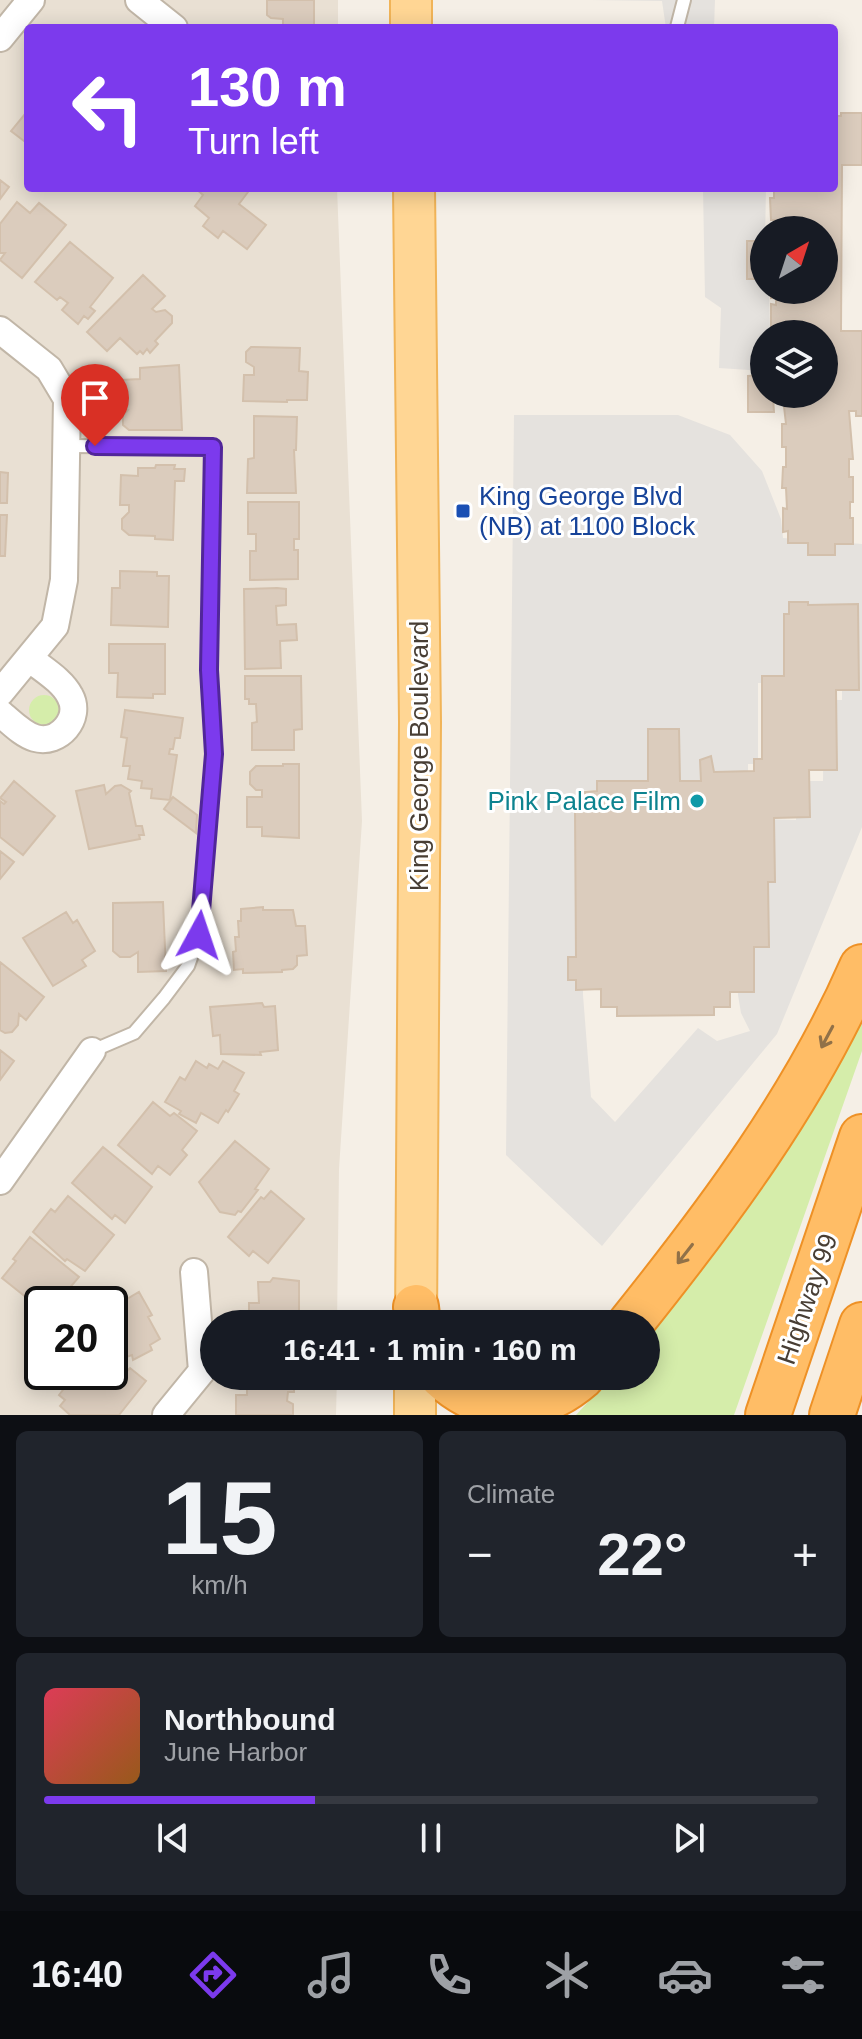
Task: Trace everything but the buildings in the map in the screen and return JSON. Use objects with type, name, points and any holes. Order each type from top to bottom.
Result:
[{"type":"highway","points":[[641,1310],[765,1143],[828,1037],[862,967]]},
{"type":"highway","name":"Highway 99","points":[[768,1415],[862,1137]]},
{"type":"highway","points":[[832,1415],[862,1325]]},
{"type":"highway","points":[[457,1390],[467,1399],[486,1408],[510,1411],[531,1408],[563,1390]]},
{"type":"highway","points":[[546,1415],[570,1390]]},
{"type":"main road","points":[[411,0],[411,24]]},
{"type":"main road","name":"King George Boulevard","points":[[414,192],[420,722],[417,1310]]},
{"type":"main road","points":[[415,1390],[415,1415]]},
{"type":"street","points":[[0,38],[31,0]]},
{"type":"street","points":[[139,0],[169,24]]},
{"type":"street","points":[[0,330],[49,369],[67,399],[64,580],[55,626],[0,693]]},
{"type":"street","points":[[0,713],[23,732],[41,739],[59,735],[71,720],[72,701],[68,692],[29,658]]},
{"type":"street","points":[[0,1181],[92,1051]]},
{"type":"street","points":[[166,1415],[202,1371],[194,1272]]},
{"type":"lane","points":[[678,24],[684,0]]},
{"type":"lane","points":[[66,446],[213,447],[209,670],[214,754],[199,935],[188,966],[134,1033],[92,1051]]},
{"type":"shaded area","points":[[0,0],[338,0],[338,24],[24,24],[24,192],[337,192],[362,821],[339,1169],[337,1310],[200,1310],[200,1390],[337,1390],[336,1415],[0,1415]]},
{"type":"shaded area","points":[[591,0],[715,0],[714,24],[665,24],[662,1]]},
{"type":"shaded area","points":[[703,192],[766,192],[765,216],[750,216],[750,304],[769,304],[770,320],[750,320],[750,370],[719,368],[721,308],[705,297]]},
{"type":"shaded area","points":[[514,415],[678,415],[730,435],[762,471],[781,519],[783,538],[862,544],[862,827],[777,1034],[602,1246],[506,1155]],"holes":[[[783,614],[842,614],[842,700],[824,700],[823,781],[797,781],[796,820],[760,819],[738,937],[738,995],[741,1013],[750,1031],[717,1041],[698,1028],[615,1122],[591,1097],[583,995],[583,790],[723,790],[748,780],[748,764],[758,764],[758,683],[783,683]]]},
{"type":"green space","points":[[44,695],[50,696],[58,704],[58,716],[50,724],[44,725],[38,724],[30,716],[29,710],[30,704],[38,696]]},
{"type":"green space","points":[[862,1014],[862,1051],[734,1415],[576,1415],[599,1390],[660,1390],[660,1317],[798,1125],[842,1058]]},
{"type":"place","name":"King George Blvd (NB) at 1100 Block","points":[[463,511]]},
{"type":"place","name":"Pink Palace Film","points":[[697,801]]},
{"type":"route","points":[[95,446],[213,447],[209,670],[214,754],[199,935]]}]
